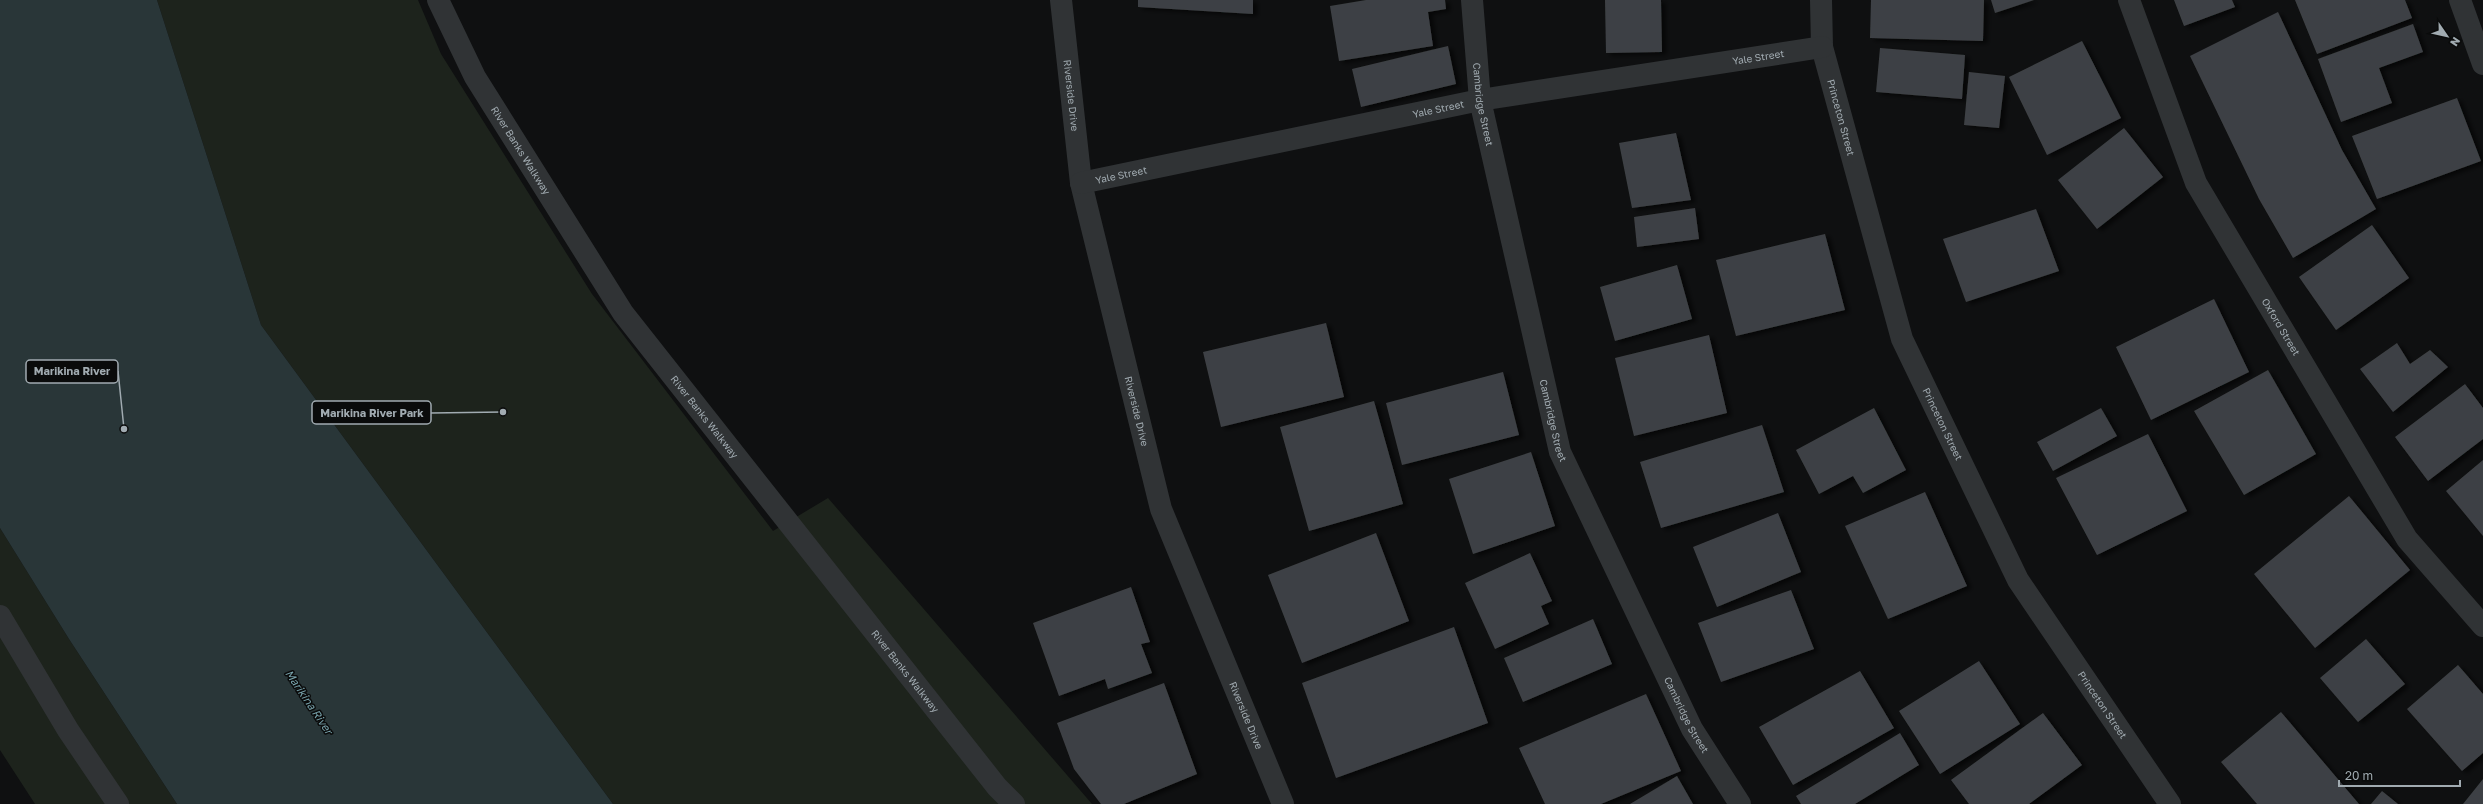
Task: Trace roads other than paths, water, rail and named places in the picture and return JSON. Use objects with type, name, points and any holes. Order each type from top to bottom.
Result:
[{"type":"street","name":"River Banks Walkway","points":[[438,0],[474,77],[623,314],[996,787],[1014,804]]},
{"type":"street","name":"Riverside Drive","points":[[1061,0],[1081,183],[1161,509],[1283,804]]},
{"type":"street","name":"Cambridge Street","points":[[1472,0],[1480,100],[1560,452],[1692,729],[1740,804]]},
{"type":"street","name":"Princeton Street","points":[[1821,0],[1822,47],[1902,339],[2018,580],[2170,804]]},
{"type":"street","name":"Oxford Street","points":[[2129,0],[2196,184],[2407,539],[2483,626]]},
{"type":"street","points":[[2460,0],[2483,64]]},
{"type":"street","name":"Yale Street","points":[[1081,183],[1480,100],[1822,47]]},
{"type":"street","points":[[0,616],[68,730],[118,804]]},
{"type":"water","points":[[0,0],[157,0],[261,325],[613,804],[177,804],[69,639],[0,528]]},
{"type":"place","name":"Marikina River Park","points":[[503,412]]},
{"type":"place","name":"Marikina River","points":[[124,429]]}]
